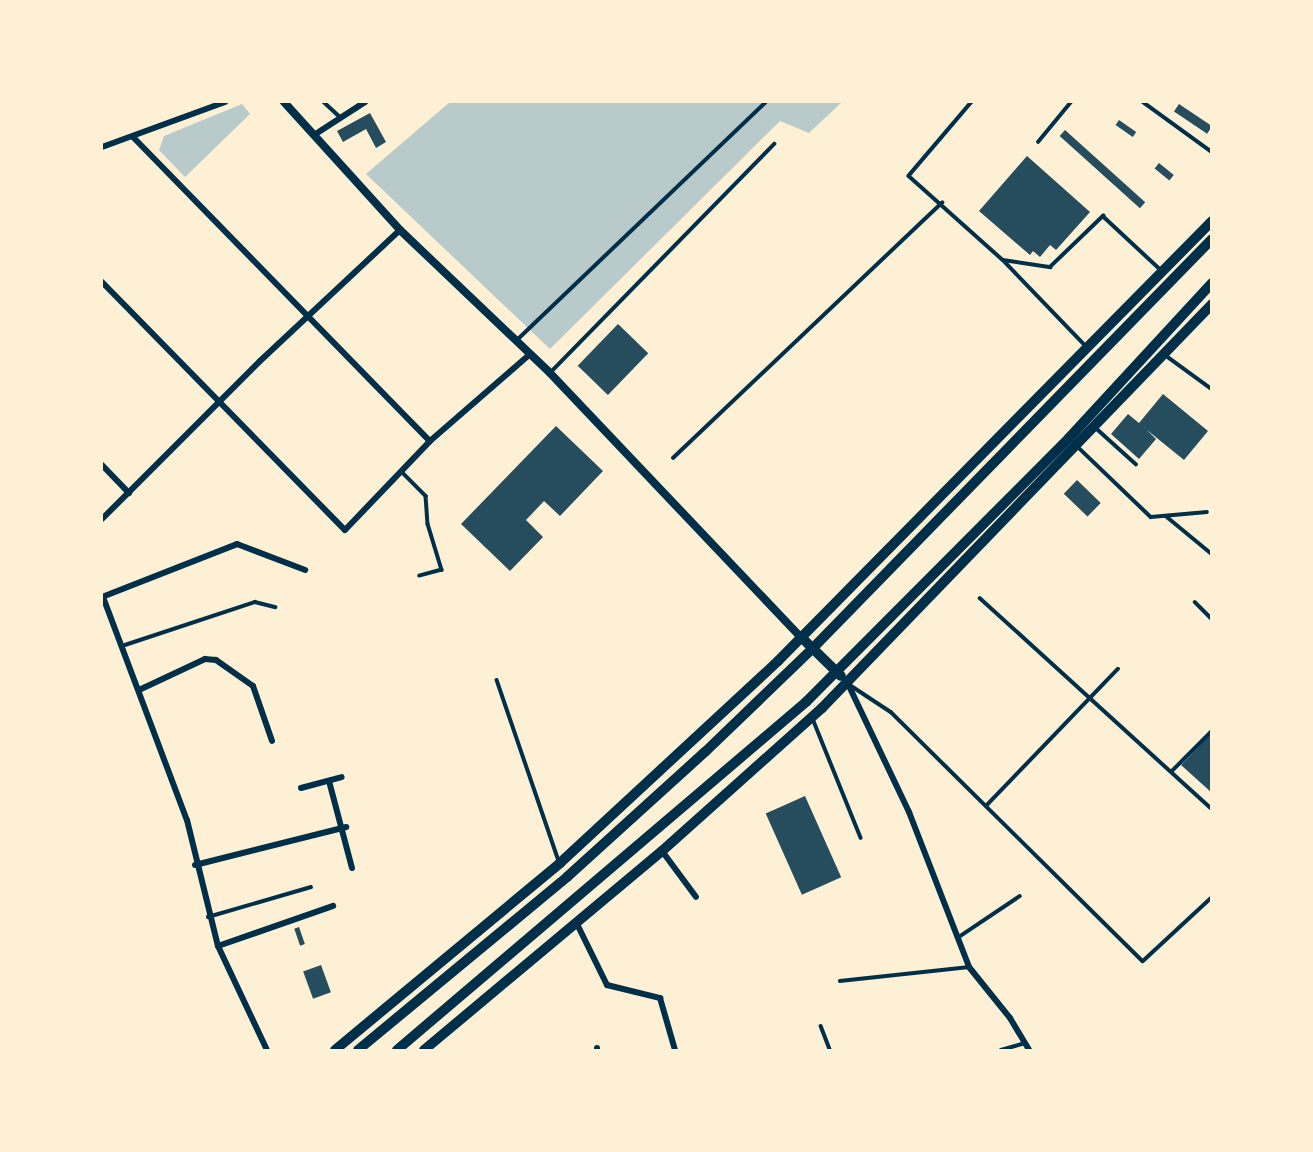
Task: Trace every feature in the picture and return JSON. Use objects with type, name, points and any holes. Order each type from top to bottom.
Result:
[{"type":"highway","points":[[335,1051],[560,863],[800,636],[1212,221]]},
{"type":"highway","points":[[358,1051],[567,877],[813,648],[1212,239]]},
{"type":"highway","points":[[1091,423],[1212,282]]},
{"type":"highway","points":[[424,1051],[663,851],[848,684],[1091,423],[1212,304]]},
{"type":"highway","points":[[397,1051],[667,824],[836,671],[1073,442]]},
{"type":"highway","points":[[800,636],[848,684]]},
{"type":"street","points":[[102,147],[225,102]]},
{"type":"street","points":[[284,102],[400,230],[550,373],[800,636]]},
{"type":"street","points":[[314,135],[365,102]]},
{"type":"street","points":[[133,136],[430,441]]},
{"type":"street","points":[[102,519],[307,315],[400,230]]},
{"type":"street","points":[[102,282],[345,530],[430,441],[530,354]]},
{"type":"street","points":[[102,465],[129,493]]},
{"type":"street","points":[[267,1051],[218,946],[195,865],[187,821],[102,597],[237,544],[305,570]]},
{"type":"street","points":[[139,691],[205,659],[216,660],[253,686],[272,741]]},
{"type":"street","points":[[848,684],[909,812],[969,967],[1027,1047]]},
{"type":"street","points":[[301,788],[342,777]]},
{"type":"street","points":[[329,781],[344,828],[352,868]]},
{"type":"street","points":[[195,865],[344,828]]},
{"type":"street","points":[[663,851],[696,897]]},
{"type":"street","points":[[218,946],[333,906]]},
{"type":"street","points":[[577,923],[607,985],[660,998],[675,1051]]},
{"type":"lane","points":[[324,102],[341,117]]},
{"type":"lane","points":[[516,341],[766,102]]},
{"type":"lane","points":[[972,102],[909,176],[1003,260],[1086,346]]},
{"type":"lane","points":[[1038,142],[1071,102]]},
{"type":"lane","points":[[1143,102],[1212,152]]},
{"type":"lane","points":[[550,373],[774,144]]},
{"type":"lane","points":[[673,458],[942,204]]},
{"type":"lane","points":[[1003,260],[1050,267],[1103,216],[1163,272]]},
{"type":"lane","points":[[1163,354],[1212,389]]},
{"type":"lane","points":[[1091,423],[1136,464]]},
{"type":"lane","points":[[1073,442],[1151,517],[1208,512]]},
{"type":"lane","points":[[401,471],[426,496],[442,570],[419,576]]},
{"type":"lane","points":[[1166,516],[1212,554]]},
{"type":"lane","points":[[980,598],[1093,697],[1212,809]]},
{"type":"lane","points":[[122,646],[254,602],[275,607]]},
{"type":"lane","points":[[1195,602],[1212,619]]},
{"type":"lane","points":[[986,806],[1118,669]]},
{"type":"lane","points":[[497,680],[560,863]]},
{"type":"lane","points":[[848,684],[874,697],[1143,961],[1212,897]]},
{"type":"lane","points":[[812,717],[861,838]]},
{"type":"lane","points":[[1172,771],[1212,731]]},
{"type":"lane","points":[[208,917],[311,887]]},
{"type":"lane","points":[[957,938],[1020,896]]},
{"type":"lane","points":[[840,981],[969,967]]},
{"type":"lane","points":[[821,1026],[830,1051]]},
{"type":"lane","points":[[1001,1051],[1027,1047]]},
{"type":"shaded area","points":[[450,102],[842,102],[809,133],[780,121],[550,349],[366,174]]},
{"type":"shaded area","points":[[242,104],[250,114],[185,177],[159,150],[164,136]]},
{"type":"building","points":[[1179,104],[1212,126],[1207,134],[1174,111]]},
{"type":"building","points":[[370,113],[386,142],[376,148],[366,129],[343,142],[337,131]]},
{"type":"building","points":[[1119,120],[1136,132],[1133,137],[1116,125]]},
{"type":"building","points":[[1065,130],[1145,202],[1140,208],[1060,136]]},
{"type":"building","points":[[1027,156],[1090,212],[1056,250],[1050,245],[1040,257],[1033,251],[1030,255],[979,211]]},
{"type":"building","points":[[1159,163],[1174,175],[1169,180],[1155,168]]},
{"type":"building","points":[[618,324],[648,353],[608,395],[578,366]]},
{"type":"building","points":[[1163,394],[1208,431],[1184,460],[1147,430],[1156,439],[1139,459],[1111,434],[1128,414],[1139,423]]},
{"type":"building","points":[[556,426],[603,471],[560,516],[544,501],[526,520],[543,537],[510,571],[461,524]]},
{"type":"building","points":[[1077,480],[1101,503],[1088,517],[1064,494]]},
{"type":"building","points":[[1212,733],[1212,793],[1181,765]]},
{"type":"building","points":[[805,796],[841,877],[802,895],[766,813]]},
{"type":"building","points":[[299,927],[305,944],[300,946],[294,929]]},
{"type":"building","points":[[321,965],[331,992],[313,999],[303,971]]}]
